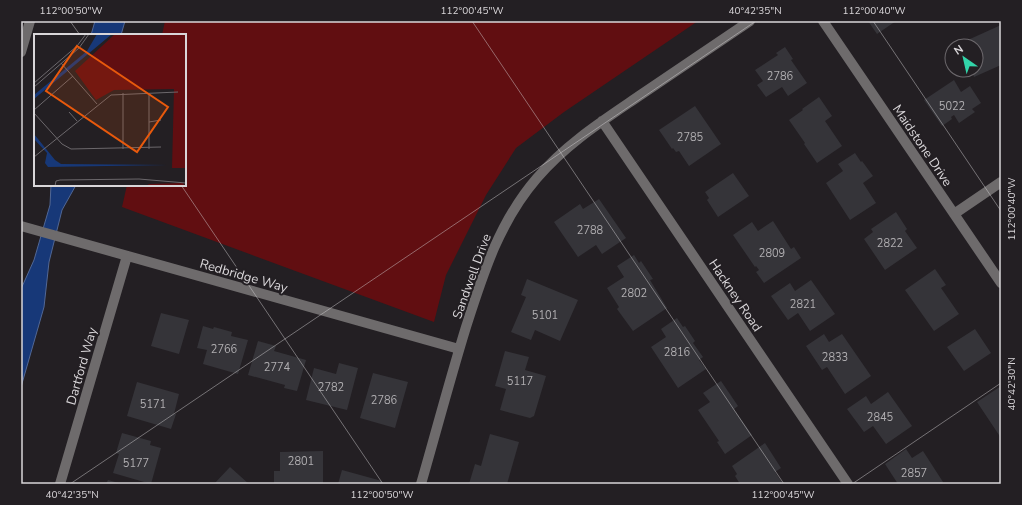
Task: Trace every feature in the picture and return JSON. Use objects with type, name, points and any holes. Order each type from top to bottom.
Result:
[{"type":"street","points":[[21,52],[30,21]]},
{"type":"street","name":"Sandwell Drive","points":[[421,484],[459,349],[481,280],[503,228],[518,203],[536,179],[556,158],[578,139],[602,121],[750,21]]},
{"type":"street","name":"Maidstone Drive","points":[[823,21],[1001,283]]},
{"type":"street","name":"Hackney Road","points":[[602,121],[848,484]]},
{"type":"street","points":[[954,214],[1001,182]]},
{"type":"street","name":"Redbridge Way","points":[[21,226],[459,349]]},
{"type":"street","name":"Dartford Way","points":[[60,484],[127,256]]},
{"type":"shaded area","points":[[165,21],[698,21],[564,112],[516,148],[486,195],[446,275],[434,322],[122,207],[127,186],[186,186],[186,34],[162,34]]},
{"type":"water","points":[[95,21],[125,21],[121,34],[91,34]]},
{"type":"water","points":[[51,186],[75,186],[62,210],[49,262],[44,307],[21,387],[21,289],[34,260],[50,205]]},
{"type":"building","points":[[868,21],[896,21],[877,34]]},
{"type":"building","points":[[1001,25],[1001,65],[984,73],[984,38],[972,38]]},
{"type":"building","points":[[785,47],[793,59],[791,60],[807,83],[788,96],[782,87],[766,97],[757,85],[763,81],[755,70],[778,55],[776,53]]},
{"type":"building","points":[[954,80],[961,92],[970,86],[981,103],[972,109],[975,112],[959,123],[954,115],[951,117],[952,119],[942,126],[924,100]]},
{"type":"building","points":[[819,97],[832,116],[825,121],[842,146],[817,163],[789,120]]},
{"type":"building","points":[[695,106],[721,144],[689,166],[679,151],[676,152],[673,148],[672,149],[659,130]]},
{"type":"building","points":[[855,153],[873,176],[863,183],[876,203],[850,220],[826,183],[843,171],[838,164]]},
{"type":"building","points":[[733,173],[749,196],[718,217],[707,200],[709,198],[705,192]]},
{"type":"building","points":[[599,199],[626,238],[602,254],[596,245],[578,257],[554,222],[580,204],[583,209]]},
{"type":"building","points":[[896,212],[907,229],[905,231],[917,248],[885,270],[864,239],[873,232],[871,229]]},
{"type":"building","points":[[773,221],[791,249],[794,247],[801,258],[764,283],[756,272],[759,270],[756,266],[755,267],[733,235],[752,222],[758,231]]},
{"type":"building","points":[[634,255],[639,263],[641,261],[653,279],[650,280],[667,308],[633,331],[617,309],[619,307],[607,288],[624,277],[617,266]]},
{"type":"building","points":[[935,269],[946,285],[941,288],[959,314],[934,331],[905,290]]},
{"type":"building","points":[[527,279],[578,300],[560,341],[535,330],[531,340],[511,332],[526,297],[521,295]]},
{"type":"building","points":[[811,280],[835,314],[810,331],[798,313],[788,320],[771,296],[790,283],[795,291]]},
{"type":"building","points":[[161,313],[189,320],[179,354],[151,346]]},
{"type":"building","points":[[677,318],[683,327],[685,326],[695,341],[693,343],[703,357],[699,360],[706,369],[678,388],[651,347],[666,337],[661,329]]},
{"type":"building","points":[[203,326],[213,329],[214,327],[232,332],[231,336],[248,340],[238,374],[203,364],[207,350],[197,348]]},
{"type":"building","points":[[975,329],[991,353],[964,371],[947,347]]},
{"type":"building","points":[[824,334],[829,342],[842,334],[871,376],[845,394],[827,367],[822,370],[806,346]]},
{"type":"building","points":[[258,341],[276,346],[274,351],[306,360],[297,391],[284,388],[285,385],[248,375]]},
{"type":"building","points":[[505,351],[529,357],[525,370],[546,376],[534,416],[530,418],[500,410],[506,389],[495,386]]},
{"type":"building","points":[[339,363],[358,368],[347,410],[306,400],[314,368],[336,374]]},
{"type":"building","points":[[373,373],[408,382],[395,428],[360,418]]},
{"type":"building","points":[[721,381],[738,406],[734,409],[752,435],[725,454],[717,442],[719,441],[698,410],[710,402],[703,393]]},
{"type":"building","points":[[137,382],[179,394],[174,414],[176,414],[171,429],[127,416]]},
{"type":"building","points":[[1001,386],[1001,438],[977,402]]},
{"type":"building","points":[[888,392],[912,426],[886,444],[873,426],[864,432],[847,409],[866,396],[871,404]]},
{"type":"building","points":[[122,433],[151,441],[150,445],[161,448],[151,484],[113,473],[119,454],[116,453]]},
{"type":"building","points":[[490,434],[519,442],[507,484],[469,484],[475,464],[481,466]]},
{"type":"building","points":[[765,443],[781,468],[775,472],[783,484],[740,484],[735,476],[737,474],[732,466]]},
{"type":"building","points":[[906,449],[912,458],[923,451],[943,482],[941,484],[898,484],[885,464]]},
{"type":"building","points":[[323,451],[323,484],[274,484],[274,471],[280,471],[280,452]]},
{"type":"building","points":[[230,467],[249,484],[214,484]]},
{"type":"building","points":[[342,470],[382,481],[381,484],[338,484]]},
{"type":"building","points":[[108,480],[122,484],[106,484]]}]
